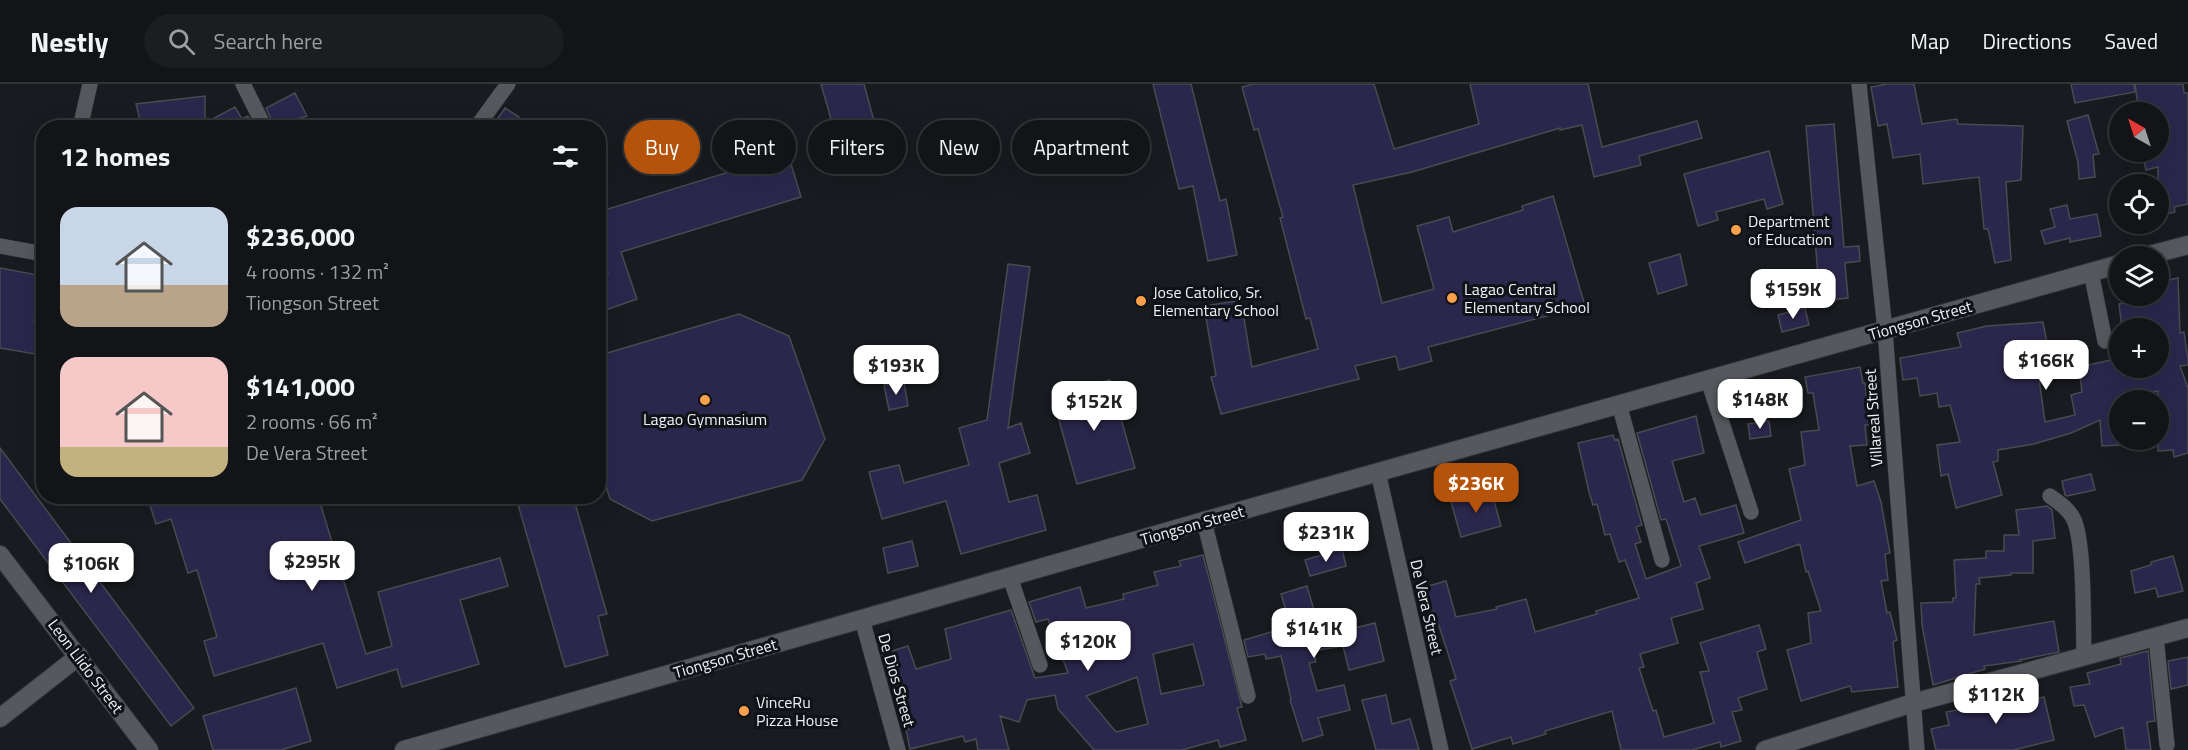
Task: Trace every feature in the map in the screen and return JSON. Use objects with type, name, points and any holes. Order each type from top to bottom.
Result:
[{"type":"street","points":[[82,120],[90,84]]},
{"type":"street","points":[[243,84],[261,120]]},
{"type":"street","points":[[482,120],[508,84]]},
{"type":"street","name":"Villareal Street","points":[[1859,84],[1885,330],[1917,750]]},
{"type":"street","points":[[2169,250],[2188,245]]},
{"type":"street","points":[[0,246],[36,253]]},
{"type":"street","name":"Tiongson Street","points":[[404,750],[1204,521],[2109,267]]},
{"type":"street","points":[[2091,272],[2104,341]]},
{"type":"street","points":[[1708,380],[1751,512]]},
{"type":"street","points":[[1619,404],[1662,560]]},
{"type":"street","name":"De Vera Street","points":[[1378,472],[1441,750]]},
{"type":"street","points":[[2050,496],[2068,510],[2075,520],[2080,539],[2084,656]]},
{"type":"street","points":[[1204,521],[1248,696]]},
{"type":"street","name":"Leon Llido Street","points":[[2,560],[79,656],[149,750]]},
{"type":"street","points":[[1010,577],[1040,665]]},
{"type":"street","name":"De Dios Street","points":[[862,620],[898,750]]},
{"type":"street","points":[[1765,750],[1913,703],[2188,628]]},
{"type":"street","points":[[2156,637],[2167,745]]},
{"type":"street","points":[[0,718],[79,656]]},
{"type":"building","points":[[821,84],[864,84],[874,120],[831,120]]},
{"type":"building","points":[[1153,84],[1191,84],[1220,201],[1226,199],[1237,255],[1208,261],[1193,186],[1179,189]]},
{"type":"building","points":[[1253,84],[1374,84],[1394,149],[1479,124],[1470,84],[1588,84],[1602,147],[1697,121],[1702,138],[1639,156],[1641,165],[1594,177],[1582,125],[1560,130],[1560,128],[1412,172],[1353,185],[1382,303],[1434,289],[1417,226],[1449,217],[1453,232],[1523,210],[1522,206],[1553,196],[1585,306],[1428,347],[1432,361],[1399,370],[1396,356],[1355,366],[1359,379],[1221,414],[1211,377],[1216,376],[1204,306],[1241,300],[1252,367],[1318,349],[1310,318],[1306,319],[1280,218],[1283,217],[1258,129],[1254,130],[1242,87]]},
{"type":"building","points":[[1887,84],[1914,84],[1922,124],[1957,119],[1958,124],[2023,126],[2021,180],[2006,182],[2011,260],[1995,263],[1988,229],[1984,229],[1979,177],[1923,184],[1920,154],[1893,158],[1887,124],[1878,126],[1871,87]]},
{"type":"building","points":[[2071,84],[2134,84],[2135,92],[2075,103]]},
{"type":"building","points":[[2135,84],[2183,84],[2184,93],[2188,93],[2188,204],[2174,207],[2175,212],[2169,213],[2169,174],[2158,174],[2158,167],[2146,170],[2144,162],[2169,162],[2169,102],[2138,102]]},
{"type":"building","points":[[295,93],[307,116],[297,120],[271,120],[266,108]]},
{"type":"building","points":[[205,96],[205,120],[140,120],[136,104]]},
{"type":"building","points":[[235,107],[242,119],[248,116],[250,120],[211,120]]},
{"type":"building","points":[[505,108],[519,117],[517,120],[497,120]]},
{"type":"building","points":[[2088,115],[2099,154],[2093,155],[2095,177],[2079,179],[2078,162],[2067,121]]},
{"type":"building","points":[[1834,124],[1844,247],[1859,246],[1860,261],[1845,263],[1848,298],[1820,301],[1806,126]]},
{"type":"building","points":[[1769,151],[1783,204],[1767,209],[1764,199],[1716,212],[1718,220],[1698,226],[1684,174]]},
{"type":"building","points":[[722,174],[794,174],[801,197],[621,252],[637,299],[606,310],[606,274],[608,273],[606,267],[606,210]]},
{"type":"building","points":[[2067,205],[2070,219],[2097,214],[2101,236],[2070,242],[2070,238],[2045,244],[2041,231],[2055,227],[2050,209]]},
{"type":"building","points":[[1680,254],[1687,285],[1658,294],[1649,263]]},
{"type":"building","points":[[1008,264],[1030,267],[1008,428],[1021,423],[1030,453],[999,463],[1009,502],[1037,495],[1046,530],[961,554],[946,501],[882,519],[869,472],[899,465],[904,483],[969,465],[959,428],[987,420]]},
{"type":"building","points":[[0,268],[36,275],[35,354],[0,348]]},
{"type":"building","points":[[2178,278],[2180,333],[2184,332],[2188,360],[2188,365],[2180,366],[2188,388],[2188,453],[2174,457],[2173,450],[2158,451],[2169,450],[2169,390],[2109,390],[2109,446],[2102,446],[2100,420],[2071,433],[2034,444],[1998,450],[1998,461],[1993,462],[2002,495],[1956,508],[1948,474],[1941,476],[1937,445],[1960,442],[1950,405],[1939,407],[1937,393],[1920,396],[1917,378],[1903,380],[1900,358],[1961,347],[1957,333],[1987,326],[2043,322],[2049,353],[2081,346],[2085,360],[2038,371],[2045,422],[2075,415],[2071,395],[2082,392],[2079,367],[2109,360],[2109,378],[2169,378],[2169,318],[2121,318],[2119,306],[2169,306],[2169,280]]},
{"type":"building","points":[[1805,308],[1809,325],[1782,332],[1778,315]]},
{"type":"building","name":"Lagao Gymnasium","points":[[739,314],[789,336],[825,439],[802,480],[652,521],[610,499],[606,486],[606,353]]},
{"type":"building","points":[[1860,367],[1863,383],[1865,383],[1867,403],[1878,404],[1878,425],[1865,425],[1867,445],[1850,446],[1857,486],[1874,481],[1881,502],[1890,553],[1885,554],[1888,580],[1881,581],[1887,613],[1890,612],[1897,640],[1893,642],[1898,687],[1852,692],[1850,686],[1801,701],[1787,650],[1811,643],[1808,613],[1821,611],[1808,571],[1806,572],[1800,544],[1745,563],[1738,542],[1801,520],[1789,469],[1805,465],[1801,432],[1819,430],[1813,393],[1808,393],[1805,377]]},
{"type":"building","points":[[1110,380],[1135,468],[1077,484],[1052,396]]},
{"type":"building","points":[[904,382],[908,406],[889,410],[884,385]]},
{"type":"building","points":[[1696,416],[1704,453],[1672,461],[1684,502],[1695,498],[1701,515],[1736,505],[1744,533],[1699,546],[1710,578],[1696,583],[1703,609],[1671,618],[1678,643],[1640,654],[1644,667],[1639,668],[1664,737],[1714,723],[1700,672],[1709,671],[1700,643],[1759,625],[1766,649],[1757,652],[1767,689],[1738,698],[1742,710],[1732,712],[1741,741],[1721,747],[1720,742],[1692,750],[1621,750],[1612,711],[1545,731],[1546,734],[1513,744],[1511,737],[1472,749],[1450,681],[1456,679],[1446,647],[1434,611],[1428,612],[1421,588],[1446,581],[1456,617],[1497,609],[1496,607],[1526,599],[1535,632],[1597,614],[1596,611],[1639,598],[1625,560],[1619,562],[1610,534],[1605,535],[1597,504],[1593,505],[1578,443],[1613,435],[1615,440],[1618,439],[1642,525],[1636,527],[1641,542],[1635,544],[1646,579],[1681,566],[1666,519],[1661,520],[1637,433]]},
{"type":"building","points":[[1769,421],[1771,436],[1750,439],[1748,424]]},
{"type":"building","points":[[0,448],[36,496],[36,504],[42,504],[194,708],[171,726],[0,499]]},
{"type":"building","points":[[2091,474],[2095,490],[2065,495],[2062,481]]},
{"type":"building","points":[[1491,490],[1501,526],[1461,537],[1451,502]]},
{"type":"building","points":[[150,504],[320,504],[366,654],[392,646],[378,592],[500,558],[508,586],[460,600],[479,664],[402,687],[397,669],[337,688],[323,643],[214,676],[204,641],[217,637],[197,570],[188,573],[171,519],[156,524]]},
{"type":"building","points":[[518,504],[575,504],[607,614],[598,616],[608,655],[565,667]]},
{"type":"building","points":[[2047,506],[2052,510],[2055,538],[2033,541],[2033,573],[2011,573],[2011,575],[1979,578],[1980,584],[1976,584],[1974,635],[2054,621],[2059,652],[2021,661],[1984,666],[1985,669],[1933,685],[1922,625],[1921,603],[1953,602],[1953,598],[1956,598],[1954,560],[1986,558],[1986,551],[2004,551],[2004,535],[2019,535],[2016,510]]},
{"type":"building","points":[[912,541],[918,566],[888,573],[883,548]]},
{"type":"building","points":[[1342,549],[1346,566],[1310,576],[1305,560]]},
{"type":"building","points":[[1203,555],[1242,707],[1237,708],[1246,740],[1220,747],[1218,740],[1182,750],[1094,750],[1058,709],[1055,695],[1027,700],[1019,722],[1000,716],[1009,750],[978,750],[976,739],[965,742],[963,736],[910,749],[906,730],[909,729],[896,679],[889,681],[882,654],[908,646],[916,669],[951,659],[945,629],[1011,610],[1035,678],[1068,673],[1048,619],[1036,622],[1029,602],[1080,587],[1086,608],[1124,599],[1123,594],[1158,585],[1154,572],[1181,566],[1179,561]],"holes":[[[1193,644],[1204,685],[1161,694],[1153,654]],[[1137,677],[1148,724],[1116,732],[1086,696]]]},
{"type":"building","points":[[2173,556],[2183,591],[2158,597],[2156,588],[2135,593],[2131,571]]},
{"type":"building","points":[[1307,586],[1320,631],[1338,628],[1339,632],[1375,623],[1384,661],[1349,670],[1343,646],[1313,651],[1316,662],[1309,663],[1317,691],[1344,685],[1350,710],[1318,718],[1323,735],[1303,741],[1290,700],[1281,656],[1266,659],[1265,654],[1248,657],[1244,640],[1278,630],[1277,626],[1290,623],[1281,594]]},
{"type":"building","points":[[2148,651],[2155,721],[2147,722],[2151,750],[2126,750],[2123,727],[2095,737],[2084,705],[2074,706],[2070,687],[2090,684],[2087,673],[2121,664],[2120,658]]},
{"type":"building","points":[[2188,657],[2188,685],[2171,689],[2168,661]]},
{"type":"building","points":[[296,688],[311,741],[281,750],[213,750],[203,716]]},
{"type":"building","points":[[2021,690],[2024,702],[2044,697],[2054,740],[2014,750],[1936,750],[1931,729],[1949,725],[1946,712],[1963,709],[1962,706]]},
{"type":"building","points":[[1386,695],[1392,724],[1410,719],[1419,750],[1376,750],[1362,700]]},
{"type":"place","name":"Department of Education","points":[[1736,230]]},
{"type":"place","name":"Lagao Central Elementary School","points":[[1452,298]]},
{"type":"place","name":"Jose Catolico, Sr. Elementary School","points":[[1141,301]]},
{"type":"place","name":"Lagao Gymnasium","points":[[705,400]]},
{"type":"place","name":"VinceRu Pizza House","points":[[744,711]]}]
